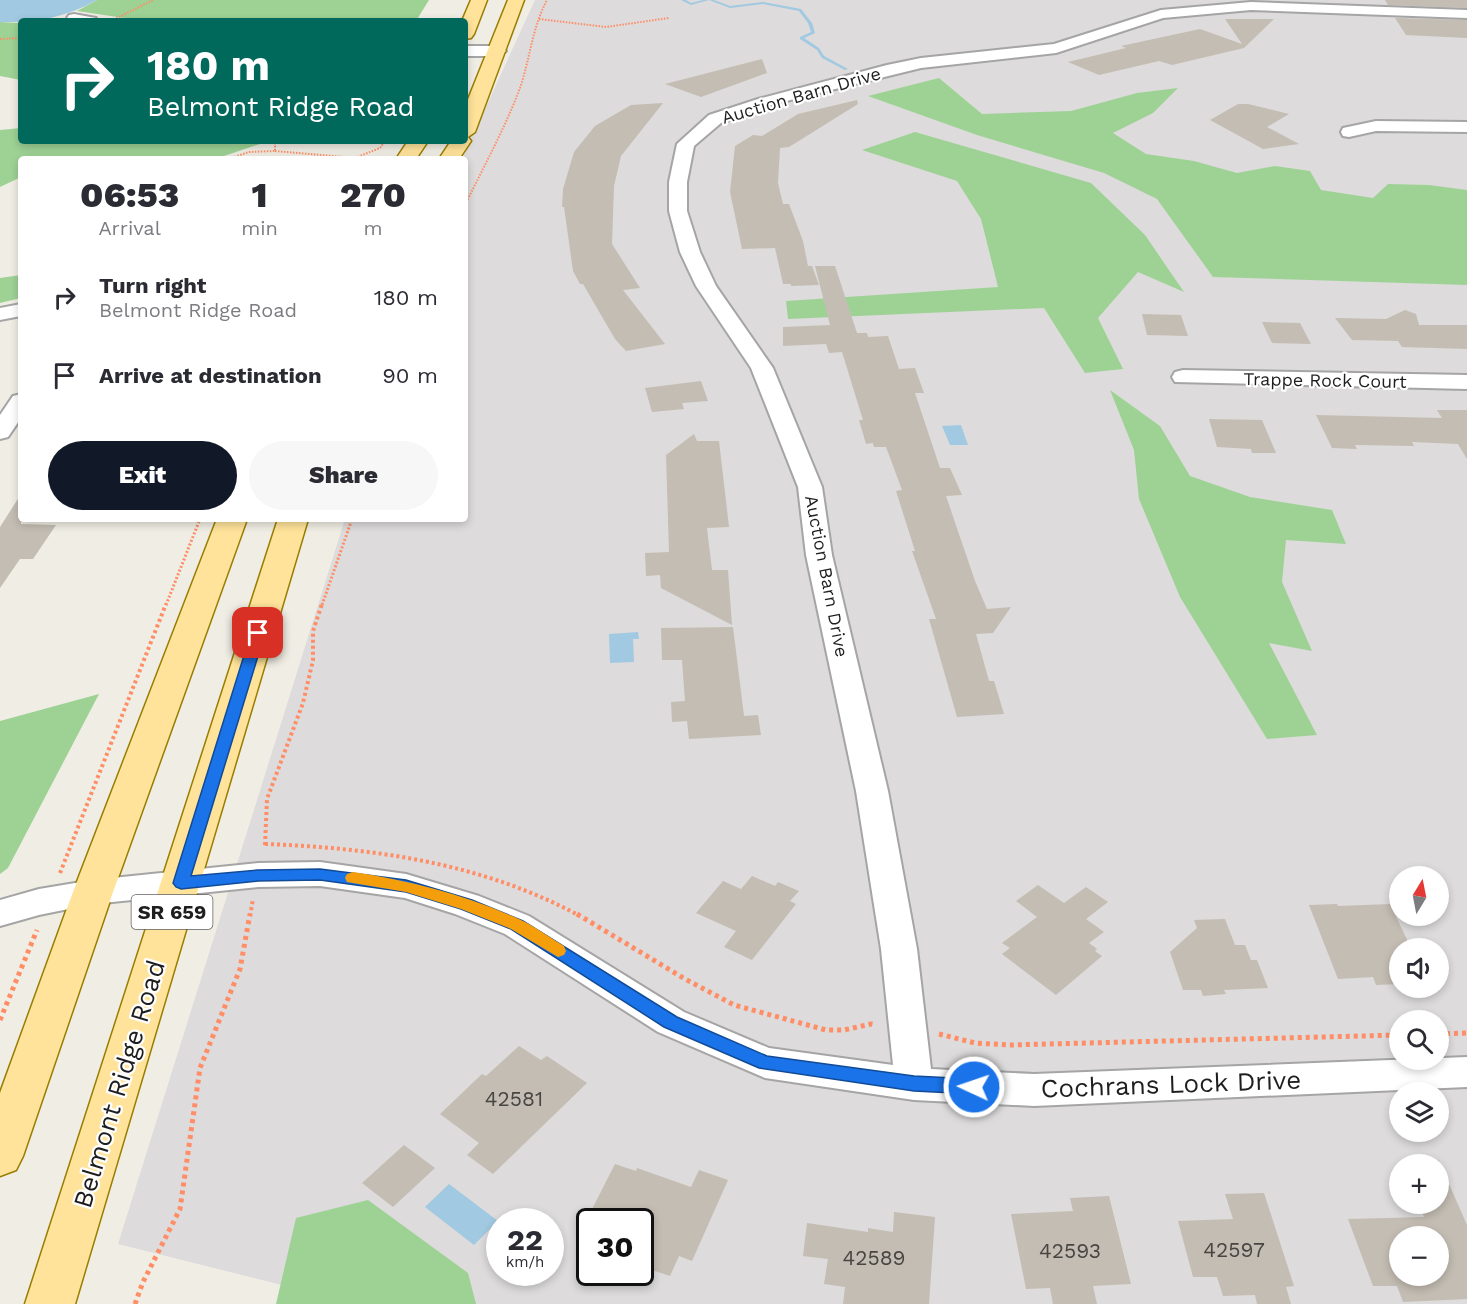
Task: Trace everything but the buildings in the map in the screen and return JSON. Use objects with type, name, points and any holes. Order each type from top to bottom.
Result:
[{"type":"main road","points":[[468,27],[479,0]]},
{"type":"main road","points":[[468,125],[516,0]]},
{"type":"main road","points":[[0,1156],[93,892],[231,522]]},
{"type":"main road","name":"Belmont Ridge Road","points":[[50,1304],[292,522]]},
{"type":"street","name":"Auction Barn Drive","points":[[914,1084],[899,949],[872,791],[819,555],[810,487],[782,412],[762,368],[706,286],[690,252],[678,211],[678,182],[686,144],[715,119],[764,102],[910,66],[1056,48],[1161,14],[1212,8],[1282,6],[1467,14]]},
{"type":"street","points":[[468,51],[498,51]]},
{"type":"street","points":[[1349,132],[1376,126],[1467,127]]},
{"type":"street","points":[[0,314],[18,311]]},
{"type":"street","name":"Trappe Rock Court","points":[[1183,377],[1467,382]]},
{"type":"street","points":[[0,432],[18,405]]},
{"type":"street","name":"Cochrans Lock Drive","points":[[0,913],[49,900],[93,892],[181,883],[262,860],[320,874],[406,886],[457,902],[517,925],[671,1022],[765,1063],[914,1084],[1034,1090],[1467,1072]]},
{"type":"path","points":[[118,18],[153,0]]},
{"type":"path","points":[[468,199],[510,116],[532,43],[533,29],[547,0]]},
{"type":"path","points":[[539,19],[606,27],[669,18]]},
{"type":"path","points":[[0,39],[18,39]]},
{"type":"path","points":[[275,144],[275,151]]},
{"type":"path","points":[[360,156],[380,148],[383,144]]},
{"type":"path","points":[[238,156],[249,152],[275,151],[332,156]]},
{"type":"path","points":[[0,1020],[199,522]]},
{"type":"path","points":[[135,1304],[143,1282],[180,1209],[200,1068],[240,969],[262,860],[267,799],[303,703],[313,660],[313,631],[351,522]]},
{"type":"path","points":[[262,860],[364,849],[417,859],[495,879],[541,896],[736,1006],[819,1029],[841,1031],[871,1024],[885,1029],[944,1034],[975,1043],[1009,1045],[1389,1035]]},
{"type":"path","points":[[1449,1034],[1467,1034]]},
{"type":"shaded area","points":[[535,0],[1467,0],[1467,1304],[358,1304],[118,1244],[344,522],[468,522],[468,156],[463,156]]},
{"type":"green space","points":[[97,0],[429,0],[418,18],[124,18],[77,11]]},
{"type":"green space","points":[[0,22],[18,23],[18,79],[0,76]]},
{"type":"green space","points":[[939,78],[982,114],[1071,111],[1137,93],[1178,88],[1153,113],[1113,133],[1146,154],[1194,161],[1237,173],[1275,166],[1310,171],[1321,190],[1373,198],[1388,184],[1429,185],[1467,190],[1467,285],[1213,277],[1157,199],[1104,173],[977,135],[868,96]]},
{"type":"green space","points":[[18,128],[18,144],[260,144],[224,156],[18,156],[18,178],[0,187],[0,130]]},
{"type":"green space","points":[[915,132],[1091,183],[1145,235],[1184,292],[1138,272],[1098,318],[1123,369],[1085,373],[1044,308],[788,319],[786,301],[998,287],[981,219],[957,181],[862,150]]},
{"type":"green space","points":[[18,275],[18,299],[0,303],[0,278]]},
{"type":"green space","points":[[1110,390],[1160,426],[1190,476],[1250,497],[1332,510],[1346,544],[1286,540],[1282,582],[1312,651],[1269,643],[1317,735],[1267,739],[1180,597],[1139,499],[1134,450]]},
{"type":"green space","points":[[99,694],[8,868],[0,874],[0,721]]},
{"type":"green space","points":[[368,1200],[468,1273],[476,1304],[276,1304],[296,1218]]},
{"type":"water","points":[[0,0],[97,0],[61,15],[47,18],[18,18],[18,22],[0,22]]},
{"type":"water","points":[[961,425],[968,445],[950,445],[942,426]]},
{"type":"water","points":[[638,632],[639,639],[633,639],[634,662],[610,663],[609,634]]},
{"type":"water","points":[[449,1184],[486,1212],[486,1233],[474,1245],[425,1207]]},
{"type":"waterway","points":[[683,0],[691,4],[707,0]]},
{"type":"waterway","points":[[711,0],[730,7],[763,3],[800,10],[810,23],[813,33],[801,38],[818,49],[823,57],[846,69]]},
{"type":"slow traffic","points":[[353,878],[406,886],[466,905],[517,925],[558,951]]},
{"type":"route","points":[[258,633],[181,883],[258,875],[320,874],[406,886],[466,905],[517,925],[671,1022],[765,1063],[914,1084],[974,1087]]}]
